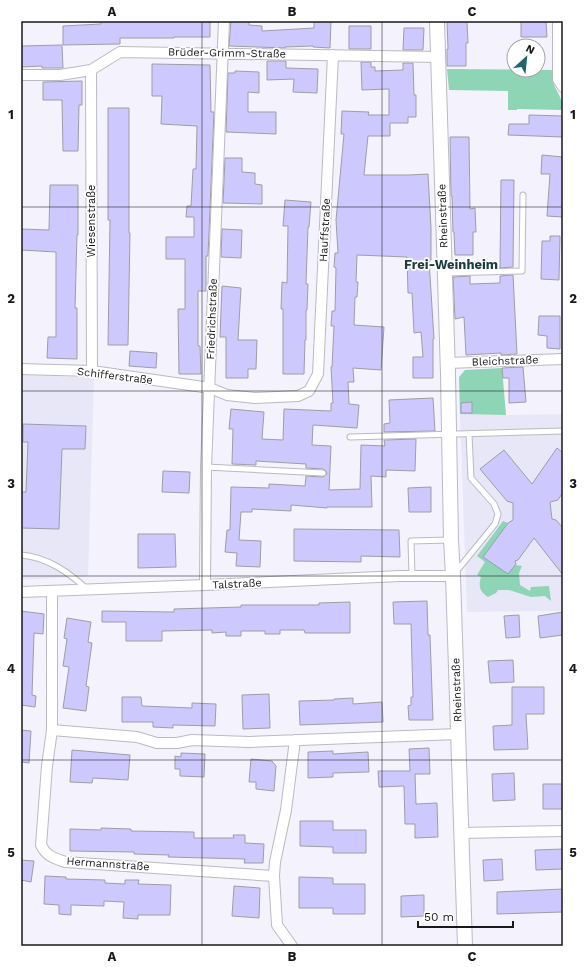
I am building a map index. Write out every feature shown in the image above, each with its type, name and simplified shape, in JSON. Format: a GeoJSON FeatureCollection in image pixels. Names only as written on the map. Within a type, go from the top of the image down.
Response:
{"type":"FeatureCollection","features":[{"type":"Feature","properties":{"kind":"street","name":"Friedrichstraße"},"geometry":{"type":"LineString","coordinates":[[206,585],[206,467],[224,21]]}},
{"type":"Feature","properties":{"kind":"street","name":"Rheinstraße"},"geometry":{"type":"LineString","coordinates":[[437,21],[448,363],[448,435],[451,540],[465,946]]}},
{"type":"Feature","properties":{"kind":"street"},"geometry":{"type":"LineString","coordinates":[[558,21],[558,79],[563,87]]}},
{"type":"Feature","properties":{"kind":"street","name":"Brüder-Grimm-Straße"},"geometry":{"type":"LineString","coordinates":[[21,75],[60,75],[91,70],[120,52],[438,57]]}},
{"type":"Feature","properties":{"kind":"street","name":"Hauffstraße"},"geometry":{"type":"LineString","coordinates":[[298,396],[309,391],[318,374],[333,55]]}},
{"type":"Feature","properties":{"kind":"street","name":"Wiesenstraße"},"geometry":{"type":"LineString","coordinates":[[91,70],[91,375]]}},
{"type":"Feature","properties":{"kind":"street","name":"Bleichstraße"},"geometry":{"type":"LineString","coordinates":[[448,363],[563,359]]}},
{"type":"Feature","properties":{"kind":"street","name":"Schifferstraße"},"geometry":{"type":"LineString","coordinates":[[21,369],[210,388],[228,395],[255,398],[298,396]]}},
{"type":"Feature","properties":{"kind":"street","name":"Talstraße"},"geometry":{"type":"LineString","coordinates":[[21,592],[412,576],[453,576]]}},
{"type":"Feature","properties":{"kind":"street","name":"Hermannstraße"},"geometry":{"type":"LineString","coordinates":[[52,590],[52,730],[47,766],[41,846],[44,852],[52,858],[65,862],[274,876]]}},
{"type":"Feature","properties":{"kind":"street"},"geometry":{"type":"LineString","coordinates":[[52,730],[137,737],[157,743],[177,743],[192,740],[249,742],[458,734]]}},
{"type":"Feature","properties":{"kind":"street"},"geometry":{"type":"LineString","coordinates":[[292,946],[277,925],[274,876],[275,862],[286,810],[295,740]]}},
{"type":"Feature","properties":{"kind":"street"},"geometry":{"type":"LineString","coordinates":[[461,833],[563,831]]}},
{"type":"Feature","properties":{"kind":"lane"},"geometry":{"type":"LineString","coordinates":[[444,273],[522,271],[523,195]]}},
{"type":"Feature","properties":{"kind":"lane"},"geometry":{"type":"LineString","coordinates":[[350,437],[563,431]]}},
{"type":"Feature","properties":{"kind":"lane"},"geometry":{"type":"LineString","coordinates":[[453,576],[495,524],[498,514],[494,504],[470,478],[469,434]]}},
{"type":"Feature","properties":{"kind":"lane"},"geometry":{"type":"LineString","coordinates":[[206,467],[323,474]]}},
{"type":"Feature","properties":{"kind":"lane"},"geometry":{"type":"LineString","coordinates":[[412,576],[412,541],[451,540]]}},
{"type":"Feature","properties":{"kind":"lane"},"geometry":{"type":"LineString","coordinates":[[21,555],[41,559],[58,566],[74,577],[87,589]]}},
{"type":"Feature","properties":{"kind":"shaded area"},"geometry":{"type":"Polygon","coordinates":[[[21,374],[94,378],[88,576],[21,580],[21,374]]]}},
{"type":"Feature","properties":{"kind":"shaded area"},"geometry":{"type":"Polygon","coordinates":[[[460,414],[563,414],[563,611],[467,612],[460,414]]]}},
{"type":"Feature","properties":{"kind":"green space"},"geometry":{"type":"Polygon","coordinates":[[[447,69],[506,70],[506,78],[546,78],[546,70],[552,70],[553,82],[561,100],[563,110],[508,110],[508,91],[449,90],[447,69]]]}},
{"type":"Feature","properties":{"kind":"green space"},"geometry":{"type":"Polygon","coordinates":[[[502,368],[506,415],[460,414],[459,377],[465,370],[502,368]]]}},
{"type":"Feature","properties":{"kind":"green space"},"geometry":{"type":"Polygon","coordinates":[[[503,521],[508,523],[484,557],[508,574],[515,565],[522,566],[519,573],[520,585],[530,591],[531,587],[549,586],[551,601],[545,596],[531,597],[509,590],[498,590],[496,593],[488,597],[481,591],[481,577],[477,575],[485,562],[477,556],[503,521]]]}},
{"type":"Feature","properties":{"kind":"building"},"geometry":{"type":"Polygon","coordinates":[[[101,21],[210,21],[210,37],[120,38],[120,44],[63,45],[63,26],[101,24],[101,21]]]}},
{"type":"Feature","properties":{"kind":"building"},"geometry":{"type":"Polygon","coordinates":[[[231,21],[249,21],[249,25],[262,26],[262,31],[314,28],[314,21],[331,21],[330,48],[313,46],[285,48],[229,46],[231,21]]]}},
{"type":"Feature","properties":{"kind":"building"},"geometry":{"type":"Polygon","coordinates":[[[447,21],[467,21],[468,43],[466,43],[466,66],[447,66],[447,21]]]}},
{"type":"Feature","properties":{"kind":"building"},"geometry":{"type":"Polygon","coordinates":[[[521,21],[546,21],[547,37],[521,37],[521,21]]]}},
{"type":"Feature","properties":{"kind":"building"},"geometry":{"type":"Polygon","coordinates":[[[349,26],[371,26],[371,49],[349,49],[349,26]]]}},
{"type":"Feature","properties":{"kind":"building"},"geometry":{"type":"Polygon","coordinates":[[[404,28],[424,28],[423,50],[403,50],[404,28]]]}},
{"type":"Feature","properties":{"kind":"building"},"geometry":{"type":"Polygon","coordinates":[[[62,45],[63,68],[42,68],[42,66],[21,67],[21,46],[62,45]]]}},
{"type":"Feature","properties":{"kind":"building"},"geometry":{"type":"Polygon","coordinates":[[[267,61],[286,61],[286,68],[318,69],[317,93],[293,92],[294,79],[267,80],[267,61]]]}},
{"type":"Feature","properties":{"kind":"building"},"geometry":{"type":"Polygon","coordinates":[[[361,62],[371,62],[371,67],[375,67],[375,71],[403,70],[403,63],[413,63],[414,95],[416,95],[416,117],[408,117],[408,123],[390,123],[390,136],[368,136],[364,175],[428,174],[431,228],[431,260],[429,260],[434,339],[433,378],[413,378],[413,357],[423,357],[421,332],[414,333],[412,293],[408,293],[407,257],[357,255],[356,282],[358,282],[357,297],[355,297],[354,325],[384,327],[381,370],[353,368],[354,382],[348,382],[349,404],[359,405],[357,428],[313,425],[312,445],[331,446],[329,490],[360,489],[361,445],[385,446],[384,440],[416,439],[415,471],[386,470],[386,477],[371,476],[372,507],[327,508],[291,505],[291,511],[252,509],[252,512],[241,512],[239,540],[261,541],[260,567],[236,566],[237,553],[225,552],[227,530],[230,530],[231,487],[269,488],[269,484],[305,486],[306,476],[323,477],[327,474],[324,469],[306,468],[306,464],[256,461],[256,465],[232,464],[233,429],[229,429],[231,409],[264,412],[262,439],[283,440],[284,409],[331,411],[331,403],[333,403],[331,367],[334,326],[331,326],[332,311],[335,311],[335,253],[338,253],[336,220],[344,134],[341,134],[342,111],[369,112],[368,115],[389,115],[389,89],[362,90],[361,62]]]}},
{"type":"Feature","properties":{"kind":"building"},"geometry":{"type":"Polygon","coordinates":[[[152,64],[210,65],[211,112],[214,112],[208,256],[206,256],[206,291],[198,291],[198,346],[200,346],[201,374],[179,374],[178,309],[185,309],[185,259],[166,259],[166,237],[194,237],[194,217],[186,217],[187,206],[191,206],[193,169],[196,169],[197,126],[161,124],[162,96],[152,96],[152,64]]]}},
{"type":"Feature","properties":{"kind":"building"},"geometry":{"type":"Polygon","coordinates":[[[235,71],[259,72],[259,93],[248,92],[248,112],[276,112],[276,134],[226,132],[228,73],[235,73],[235,71]]]}},
{"type":"Feature","properties":{"kind":"building"},"geometry":{"type":"Polygon","coordinates":[[[82,81],[82,105],[79,105],[78,151],[63,151],[62,100],[43,100],[43,82],[82,81]]]}},
{"type":"Feature","properties":{"kind":"building"},"geometry":{"type":"Polygon","coordinates":[[[108,108],[129,108],[130,233],[128,345],[108,345],[110,220],[108,220],[108,108]]]}},
{"type":"Feature","properties":{"kind":"building"},"geometry":{"type":"Polygon","coordinates":[[[529,115],[563,116],[563,137],[508,135],[509,124],[529,124],[529,115]]]}},
{"type":"Feature","properties":{"kind":"building"},"geometry":{"type":"Polygon","coordinates":[[[450,137],[469,137],[470,209],[475,208],[476,232],[473,232],[473,255],[455,255],[451,196],[450,137]]]}},
{"type":"Feature","properties":{"kind":"building"},"geometry":{"type":"Polygon","coordinates":[[[542,155],[563,157],[563,217],[547,216],[550,174],[541,174],[542,155]]]}},
{"type":"Feature","properties":{"kind":"building"},"geometry":{"type":"Polygon","coordinates":[[[225,158],[242,158],[242,172],[255,173],[255,184],[262,185],[262,204],[223,203],[225,158]]]}},
{"type":"Feature","properties":{"kind":"building"},"geometry":{"type":"Polygon","coordinates":[[[501,180],[514,180],[513,267],[500,268],[501,180]]]}},
{"type":"Feature","properties":{"kind":"building"},"geometry":{"type":"Polygon","coordinates":[[[50,185],[78,185],[78,235],[75,308],[77,308],[77,359],[47,358],[48,337],[56,337],[56,252],[21,250],[21,229],[49,230],[50,185]]]}},
{"type":"Feature","properties":{"kind":"building"},"geometry":{"type":"Polygon","coordinates":[[[285,200],[311,202],[308,227],[306,284],[308,284],[304,374],[283,374],[283,309],[281,309],[282,282],[287,283],[288,226],[283,226],[285,200]]]}},
{"type":"Feature","properties":{"kind":"building"},"geometry":{"type":"Polygon","coordinates":[[[222,229],[242,230],[241,258],[221,257],[222,229]]]}},
{"type":"Feature","properties":{"kind":"building"},"geometry":{"type":"Polygon","coordinates":[[[550,236],[560,236],[559,280],[541,279],[542,241],[550,241],[550,236]]]}},
{"type":"Feature","properties":{"kind":"building"},"geometry":{"type":"Polygon","coordinates":[[[513,275],[517,354],[501,355],[501,353],[466,355],[464,317],[455,319],[453,277],[470,276],[470,284],[500,283],[500,276],[513,275]]]}},
{"type":"Feature","properties":{"kind":"building"},"geometry":{"type":"Polygon","coordinates":[[[222,286],[241,288],[238,340],[257,340],[256,369],[248,369],[248,378],[226,378],[226,337],[220,337],[222,286]]]}},
{"type":"Feature","properties":{"kind":"building"},"geometry":{"type":"Polygon","coordinates":[[[539,316],[560,316],[560,349],[547,348],[547,336],[538,335],[539,316]]]}},
{"type":"Feature","properties":{"kind":"building"},"geometry":{"type":"Polygon","coordinates":[[[130,351],[157,353],[156,368],[129,366],[130,351]]]}},
{"type":"Feature","properties":{"kind":"building"},"geometry":{"type":"Polygon","coordinates":[[[523,367],[526,402],[509,403],[509,378],[503,378],[502,368],[523,367]]]}},
{"type":"Feature","properties":{"kind":"building"},"geometry":{"type":"Polygon","coordinates":[[[433,398],[435,431],[384,432],[384,424],[390,423],[389,400],[433,398]]]}},
{"type":"Feature","properties":{"kind":"building"},"geometry":{"type":"Polygon","coordinates":[[[472,402],[472,413],[461,413],[461,403],[472,402]]]}},
{"type":"Feature","properties":{"kind":"building"},"geometry":{"type":"Polygon","coordinates":[[[23,424],[86,426],[85,449],[62,449],[59,529],[21,528],[21,492],[26,492],[28,442],[23,442],[23,424]]]}},
{"type":"Feature","properties":{"kind":"building"},"geometry":{"type":"Polygon","coordinates":[[[557,448],[563,453],[563,492],[558,500],[550,502],[552,519],[556,520],[563,528],[563,575],[534,538],[518,560],[515,561],[516,564],[508,574],[483,557],[508,523],[513,520],[513,503],[507,501],[480,469],[504,450],[532,484],[557,448]]]}},
{"type":"Feature","properties":{"kind":"building"},"geometry":{"type":"Polygon","coordinates":[[[163,471],[190,472],[189,493],[162,492],[163,471]]]}},
{"type":"Feature","properties":{"kind":"building"},"geometry":{"type":"Polygon","coordinates":[[[431,487],[431,512],[409,512],[408,488],[431,487]]]}},
{"type":"Feature","properties":{"kind":"building"},"geometry":{"type":"Polygon","coordinates":[[[294,529],[399,530],[400,557],[361,556],[361,562],[294,561],[294,529]]]}},
{"type":"Feature","properties":{"kind":"building"},"geometry":{"type":"Polygon","coordinates":[[[138,534],[175,534],[176,567],[138,568],[138,534]]]}},
{"type":"Feature","properties":{"kind":"building"},"geometry":{"type":"Polygon","coordinates":[[[427,601],[428,635],[430,635],[433,720],[409,720],[408,706],[411,705],[411,697],[413,697],[411,624],[394,624],[393,602],[427,601]]]}},
{"type":"Feature","properties":{"kind":"building"},"geometry":{"type":"Polygon","coordinates":[[[350,602],[350,633],[305,633],[304,630],[280,630],[280,634],[265,634],[265,631],[241,631],[241,636],[226,636],[226,632],[212,633],[212,630],[162,631],[162,641],[126,641],[126,622],[102,622],[102,611],[174,612],[174,609],[241,607],[241,605],[319,605],[319,603],[350,602]]]}},
{"type":"Feature","properties":{"kind":"building"},"geometry":{"type":"Polygon","coordinates":[[[21,611],[44,614],[43,634],[34,633],[32,695],[36,696],[35,707],[21,705],[21,611]]]}},
{"type":"Feature","properties":{"kind":"building"},"geometry":{"type":"Polygon","coordinates":[[[563,612],[563,635],[540,638],[538,616],[563,612]]]}},
{"type":"Feature","properties":{"kind":"building"},"geometry":{"type":"Polygon","coordinates":[[[519,615],[520,637],[506,638],[504,616],[519,615]]]}},
{"type":"Feature","properties":{"kind":"building"},"geometry":{"type":"Polygon","coordinates":[[[67,618],[91,622],[88,642],[92,643],[86,686],[89,687],[86,711],[63,708],[69,667],[63,666],[67,639],[64,638],[67,618]]]}},
{"type":"Feature","properties":{"kind":"building"},"geometry":{"type":"Polygon","coordinates":[[[513,660],[514,682],[490,683],[488,661],[513,660]]]}},
{"type":"Feature","properties":{"kind":"building"},"geometry":{"type":"Polygon","coordinates":[[[512,687],[544,687],[544,714],[526,714],[528,749],[494,750],[493,726],[512,725],[512,687]]]}},
{"type":"Feature","properties":{"kind":"building"},"geometry":{"type":"Polygon","coordinates":[[[269,694],[270,728],[243,729],[242,695],[269,694]]]}},
{"type":"Feature","properties":{"kind":"building"},"geometry":{"type":"Polygon","coordinates":[[[122,697],[141,697],[142,706],[192,708],[192,703],[216,704],[215,726],[173,725],[173,728],[153,727],[153,722],[122,722],[122,697]]]}},
{"type":"Feature","properties":{"kind":"building"},"geometry":{"type":"Polygon","coordinates":[[[353,698],[353,704],[382,702],[383,722],[300,725],[299,701],[353,698]]]}},
{"type":"Feature","properties":{"kind":"building"},"geometry":{"type":"Polygon","coordinates":[[[21,730],[31,731],[29,763],[21,762],[21,730]]]}},
{"type":"Feature","properties":{"kind":"building"},"geometry":{"type":"Polygon","coordinates":[[[429,748],[430,774],[415,774],[416,804],[437,803],[438,837],[415,838],[415,824],[405,824],[404,786],[379,787],[378,771],[410,771],[409,749],[429,748]]]}},
{"type":"Feature","properties":{"kind":"building"},"geometry":{"type":"Polygon","coordinates":[[[72,750],[130,755],[128,780],[93,778],[92,783],[70,782],[72,750]]]}},
{"type":"Feature","properties":{"kind":"building"},"geometry":{"type":"Polygon","coordinates":[[[333,751],[333,754],[368,752],[369,772],[333,773],[333,777],[308,778],[308,752],[333,751]]]}},
{"type":"Feature","properties":{"kind":"building"},"geometry":{"type":"Polygon","coordinates":[[[181,753],[205,754],[204,777],[180,776],[180,769],[175,769],[175,756],[181,757],[181,753]]]}},
{"type":"Feature","properties":{"kind":"building"},"geometry":{"type":"Polygon","coordinates":[[[251,759],[272,761],[276,766],[274,791],[256,789],[256,782],[249,782],[251,759]]]}},
{"type":"Feature","properties":{"kind":"building"},"geometry":{"type":"Polygon","coordinates":[[[514,773],[515,800],[493,801],[492,774],[514,773]]]}},
{"type":"Feature","properties":{"kind":"building"},"geometry":{"type":"Polygon","coordinates":[[[543,784],[563,784],[563,809],[543,809],[543,784]]]}},
{"type":"Feature","properties":{"kind":"building"},"geometry":{"type":"Polygon","coordinates":[[[300,821],[333,821],[333,830],[366,830],[366,853],[333,853],[333,847],[300,846],[300,821]]]}},
{"type":"Feature","properties":{"kind":"building"},"geometry":{"type":"Polygon","coordinates":[[[101,828],[131,829],[131,831],[194,832],[194,838],[234,838],[233,835],[245,835],[245,843],[264,844],[263,863],[244,863],[245,859],[168,857],[169,855],[134,854],[134,852],[70,851],[70,829],[101,830],[101,828]]]}},
{"type":"Feature","properties":{"kind":"building"},"geometry":{"type":"Polygon","coordinates":[[[563,849],[563,869],[536,870],[535,850],[563,849]]]}},
{"type":"Feature","properties":{"kind":"building"},"geometry":{"type":"Polygon","coordinates":[[[502,859],[503,880],[484,881],[483,860],[502,859]]]}},
{"type":"Feature","properties":{"kind":"building"},"geometry":{"type":"Polygon","coordinates":[[[21,860],[34,861],[31,882],[21,880],[21,860]]]}},
{"type":"Feature","properties":{"kind":"building"},"geometry":{"type":"Polygon","coordinates":[[[45,876],[66,877],[66,879],[105,880],[105,883],[125,884],[125,880],[139,880],[138,884],[171,885],[170,915],[138,915],[138,919],[123,918],[124,902],[104,901],[104,906],[71,905],[71,915],[59,914],[59,905],[44,904],[45,876]]]}},
{"type":"Feature","properties":{"kind":"building"},"geometry":{"type":"Polygon","coordinates":[[[299,877],[333,878],[333,884],[365,884],[365,914],[333,914],[333,908],[299,908],[299,877]]]}},
{"type":"Feature","properties":{"kind":"building"},"geometry":{"type":"Polygon","coordinates":[[[234,886],[260,888],[259,918],[232,916],[234,886]]]}},
{"type":"Feature","properties":{"kind":"building"},"geometry":{"type":"Polygon","coordinates":[[[563,889],[563,912],[497,914],[497,892],[563,889]]]}},
{"type":"Feature","properties":{"kind":"building"},"geometry":{"type":"Polygon","coordinates":[[[424,895],[424,916],[401,917],[401,896],[424,895]]]}},
{"type":"Feature","properties":{"kind":"district","name":"Frei-Weinheim"},"geometry":{"type":"Point","coordinates":[451,264]}}]}
